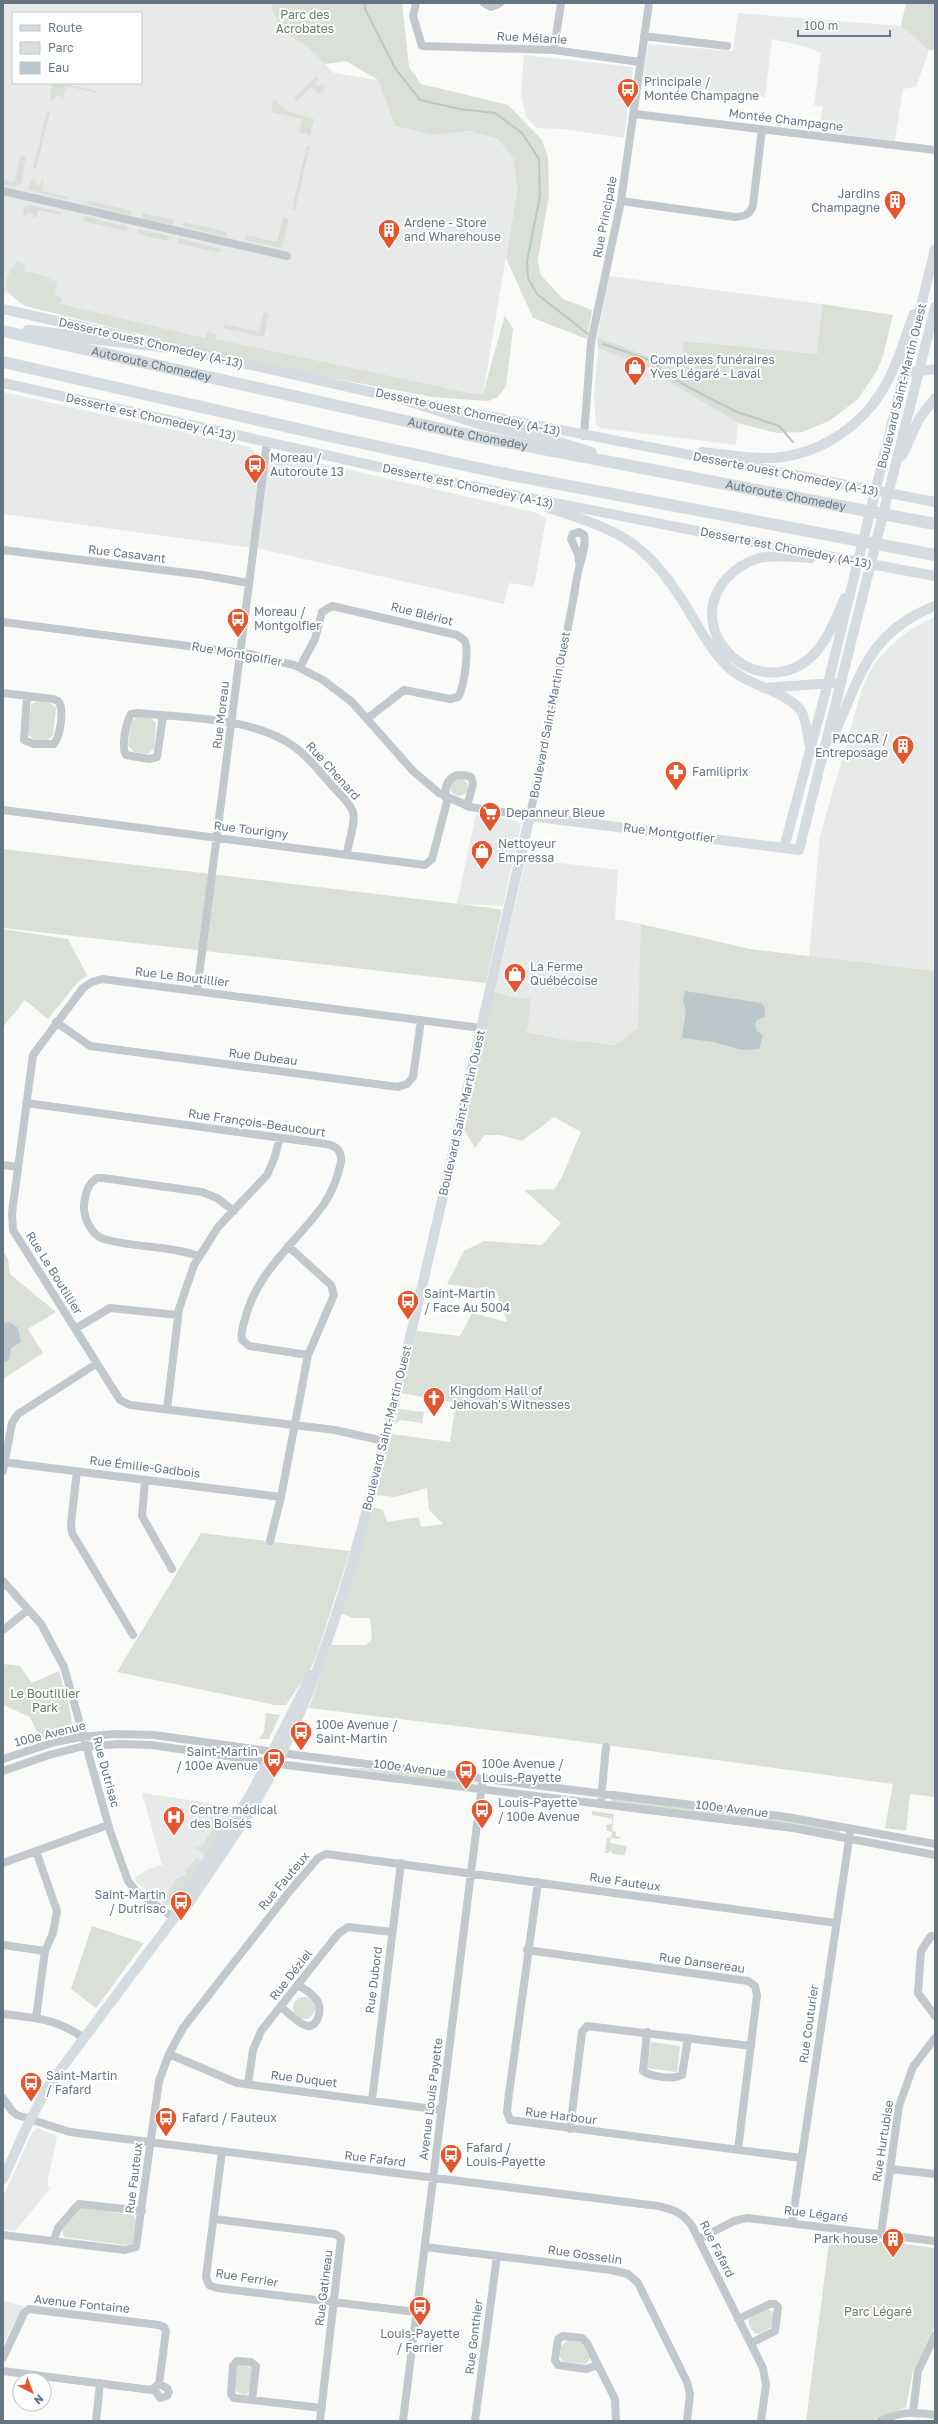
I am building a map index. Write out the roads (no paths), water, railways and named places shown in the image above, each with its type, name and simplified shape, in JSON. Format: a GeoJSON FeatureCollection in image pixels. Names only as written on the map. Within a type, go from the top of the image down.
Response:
{"type":"FeatureCollection","features":[{"type":"Feature","properties":{"kind":"highway"},"geometry":{"type":"LineString","coordinates":[[3,330],[62,333],[96,340],[170,347]]}},
{"type":"Feature","properties":{"kind":"highway","name":"Autoroute Chomedey"},"geometry":{"type":"LineString","coordinates":[[3,330],[367,414],[652,471],[935,524]]}},
{"type":"Feature","properties":{"kind":"highway"},"geometry":{"type":"LineString","coordinates":[[3,362],[320,434],[501,473],[935,555]]}},
{"type":"Feature","properties":{"kind":"highway"},"geometry":{"type":"LineString","coordinates":[[408,400],[482,424],[537,436],[652,471]]}},
{"type":"Feature","properties":{"kind":"main road","name":"Boulevard Saint-Martin Ouest"},"geometry":{"type":"LineString","coordinates":[[784,848],[828,683],[906,373],[935,249]]}},
{"type":"Feature","properties":{"kind":"main road"},"geometry":{"type":"LineString","coordinates":[[655,449],[771,458],[806,451],[832,439],[859,420],[884,388],[925,288]]}},
{"type":"Feature","properties":{"kind":"main road","name":"Boulevard Saint-Martin Ouest"},"geometry":{"type":"LineString","coordinates":[[799,850],[935,307]]}},
{"type":"Feature","properties":{"kind":"main road","name":"Desserte ouest Chomedey (A-13)"},"geometry":{"type":"LineString","coordinates":[[3,309],[408,400],[584,436],[935,502]]}},
{"type":"Feature","properties":{"kind":"main road"},"geometry":{"type":"LineString","coordinates":[[906,373],[935,369]]}},
{"type":"Feature","properties":{"kind":"main road","name":"Desserte est Chomedey (A-13)"},"geometry":{"type":"LineString","coordinates":[[3,383],[267,443],[512,495],[935,576]]}},
{"type":"Feature","properties":{"kind":"main road"},"geometry":{"type":"LineString","coordinates":[[893,476],[919,419],[935,398]]}},
{"type":"Feature","properties":{"kind":"main road"},"geometry":{"type":"LineString","coordinates":[[512,495],[599,524],[636,545],[666,576],[724,662],[737,675],[786,699],[799,708],[804,718],[810,746]]}},
{"type":"Feature","properties":{"kind":"main road"},"geometry":{"type":"LineString","coordinates":[[895,495],[935,496]]}},
{"type":"Feature","properties":{"kind":"main road"},"geometry":{"type":"LineString","coordinates":[[851,560],[773,556],[758,559],[740,566],[724,582],[716,599],[713,616],[718,638],[731,657],[751,669],[774,673],[793,669],[809,659],[821,646],[854,578]]}},
{"type":"Feature","properties":{"kind":"main road"},"geometry":{"type":"LineString","coordinates":[[822,761],[844,713],[857,678],[872,654],[898,627],[935,606]]}},
{"type":"Feature","properties":{"kind":"main road"},"geometry":{"type":"LineString","coordinates":[[763,688],[841,681]]}},
{"type":"Feature","properties":{"kind":"main road","name":"Boulevard Saint-Martin Ouest"},"geometry":{"type":"LineString","coordinates":[[3,2179],[30,2118],[51,2081],[174,1918],[185,1909],[256,1803],[278,1752],[313,1684],[362,1526],[384,1441],[530,816]]}},
{"type":"Feature","properties":{"kind":"main road","name":"Rue Montgolfier"},"geometry":{"type":"LineString","coordinates":[[530,816],[799,850]]}},
{"type":"Feature","properties":{"kind":"street","name":"Rue Mélanie"},"geometry":{"type":"LineString","coordinates":[[416,3],[413,16],[422,46],[554,50],[640,62]]}},
{"type":"Feature","properties":{"kind":"street"},"geometry":{"type":"LineString","coordinates":[[484,3],[491,7],[500,3]]}},
{"type":"Feature","properties":{"kind":"street"},"geometry":{"type":"LineString","coordinates":[[554,50],[561,3]]}},
{"type":"Feature","properties":{"kind":"street","name":"Rue Principale"},"geometry":{"type":"LineString","coordinates":[[584,436],[591,342],[621,201],[635,114],[640,62],[649,3]]}},
{"type":"Feature","properties":{"kind":"street"},"geometry":{"type":"LineString","coordinates":[[644,36],[727,46]]}},
{"type":"Feature","properties":{"kind":"street","name":"Montée Champagne"},"geometry":{"type":"LineString","coordinates":[[635,114],[935,150]]}},
{"type":"Feature","properties":{"kind":"street"},"geometry":{"type":"LineString","coordinates":[[621,201],[735,217],[745,216],[751,211],[753,205],[762,129]]}},
{"type":"Feature","properties":{"kind":"street"},"geometry":{"type":"LineString","coordinates":[[3,191],[288,256]]}},
{"type":"Feature","properties":{"kind":"street","name":"Rue Moreau"},"geometry":{"type":"LineString","coordinates":[[197,991],[267,443]]}},
{"type":"Feature","properties":{"kind":"street","name":"Rue Casavant"},"geometry":{"type":"LineString","coordinates":[[3,550],[248,583]]}},
{"type":"Feature","properties":{"kind":"street","name":"Boulevard Saint-Martin Ouest"},"geometry":{"type":"LineString","coordinates":[[530,816],[561,667],[579,562]]}},
{"type":"Feature","properties":{"kind":"street","name":"Rue Blériot"},"geometry":{"type":"LineString","coordinates":[[300,667],[315,639],[322,612],[332,606],[457,635],[464,640],[467,653],[462,689],[458,697],[450,699],[404,690],[368,718]]}},
{"type":"Feature","properties":{"kind":"street","name":"Rue Montgolfier"},"geometry":{"type":"LineString","coordinates":[[3,622],[241,652],[300,667],[338,690],[368,718],[413,771],[447,798],[467,806],[530,816]]}},
{"type":"Feature","properties":{"kind":"street"},"geometry":{"type":"LineString","coordinates":[[3,693],[53,699],[60,704],[57,738],[54,744],[34,744],[24,740],[27,696]]}},
{"type":"Feature","properties":{"kind":"street","name":"Rue Chenard"},"geometry":{"type":"LineString","coordinates":[[163,716],[157,757],[149,759],[126,755],[124,746],[128,719],[131,714],[163,716],[253,728],[277,736],[298,749],[316,767],[353,812],[347,854]]}},
{"type":"Feature","properties":{"kind":"street"},"geometry":{"type":"LineString","coordinates":[[447,798],[446,786],[453,777],[458,774],[471,777],[473,784],[467,806]]}},
{"type":"Feature","properties":{"kind":"street","name":"Rue Tourigny"},"geometry":{"type":"LineString","coordinates":[[3,810],[427,864],[432,859],[447,798]]}},
{"type":"Feature","properties":{"kind":"street","name":"Rue Le Boutillier"},"geometry":{"type":"LineString","coordinates":[[384,1441],[350,1433],[130,1405],[121,1401],[96,1364],[13,1230],[12,1213],[32,1055],[83,988],[98,979],[481,1028]]}},
{"type":"Feature","properties":{"kind":"street","name":"Rue Dubeau"},"geometry":{"type":"LineString","coordinates":[[56,1022],[93,1047],[398,1087],[407,1084],[414,1077],[421,1020]]}},
{"type":"Feature","properties":{"kind":"street","name":"Rue François-Beaucourt"},"geometry":{"type":"LineString","coordinates":[[26,1103],[330,1144],[337,1148],[342,1155],[339,1171],[325,1203],[268,1269],[253,1294],[241,1337],[243,1342],[250,1346],[308,1355]]}},
{"type":"Feature","properties":{"kind":"street"},"geometry":{"type":"LineString","coordinates":[[167,1409],[178,1315],[186,1287],[198,1256],[218,1227],[267,1175],[274,1159],[280,1138]]}},
{"type":"Feature","properties":{"kind":"street"},"geometry":{"type":"LineString","coordinates":[[3,1165],[18,1167]]}},
{"type":"Feature","properties":{"kind":"street"},"geometry":{"type":"LineString","coordinates":[[198,1256],[103,1239],[94,1232],[85,1216],[84,1206],[87,1187],[97,1178],[103,1178],[206,1193],[234,1211]]}},
{"type":"Feature","properties":{"kind":"street"},"geometry":{"type":"LineString","coordinates":[[270,1541],[281,1497],[308,1355],[334,1293],[331,1285],[288,1246]]}},
{"type":"Feature","properties":{"kind":"street"},"geometry":{"type":"LineString","coordinates":[[74,1329],[110,1308],[178,1315]]}},
{"type":"Feature","properties":{"kind":"street"},"geometry":{"type":"LineString","coordinates":[[3,1471],[12,1423],[18,1414],[96,1364]]}},
{"type":"Feature","properties":{"kind":"street","name":"Rue Émilie-Gadbois"},"geometry":{"type":"LineString","coordinates":[[4,1462],[281,1497]]}},
{"type":"Feature","properties":{"kind":"street"},"geometry":{"type":"LineString","coordinates":[[77,1471],[71,1524],[72,1533],[133,1635]]}},
{"type":"Feature","properties":{"kind":"street"},"geometry":{"type":"LineString","coordinates":[[145,1480],[142,1516],[172,1569]]}},
{"type":"Feature","properties":{"kind":"street","name":"Rue Dutrisac"},"geometry":{"type":"LineString","coordinates":[[3,1580],[41,1624],[58,1654],[70,1684],[108,1825],[124,1872],[131,1886],[174,1918]]}},
{"type":"Feature","properties":{"kind":"street"},"geometry":{"type":"LineString","coordinates":[[3,1630],[28,1610]]}},
{"type":"Feature","properties":{"kind":"street","name":"100e Avenue"},"geometry":{"type":"LineString","coordinates":[[3,1759],[55,1742],[84,1736],[130,1733],[154,1734],[483,1779],[792,1818],[935,1844]]}},
{"type":"Feature","properties":{"kind":"street","name":"100e Avenue"},"geometry":{"type":"LineString","coordinates":[[3,1771],[49,1755],[87,1746],[152,1745],[273,1763],[793,1828],[935,1855]]}},
{"type":"Feature","properties":{"kind":"street"},"geometry":{"type":"LineString","coordinates":[[600,1804],[606,1747]]}},
{"type":"Feature","properties":{"kind":"street","name":"Avenue Louis Payette"},"geometry":{"type":"LineString","coordinates":[[403,2421],[483,1779]]}},
{"type":"Feature","properties":{"kind":"street"},"geometry":{"type":"LineString","coordinates":[[3,1863],[108,1825]]}},
{"type":"Feature","properties":{"kind":"street","name":"Rue Couturier"},"geometry":{"type":"LineString","coordinates":[[792,2223],[850,1828]]}},
{"type":"Feature","properties":{"kind":"street"},"geometry":{"type":"LineString","coordinates":[[36,1851],[57,1911],[53,1933],[45,1951],[36,2018]]}},
{"type":"Feature","properties":{"kind":"street","name":"Rue Fauteux"},"geometry":{"type":"LineString","coordinates":[[3,2234],[132,2250],[137,2244],[159,2081],[169,2054],[183,2028],[318,1858],[330,1853],[836,1923]]}},
{"type":"Feature","properties":{"kind":"street","name":"Rue Dubord"},"geometry":{"type":"LineString","coordinates":[[372,2100],[401,1863]]}},
{"type":"Feature","properties":{"kind":"street","name":"Rue Harbour"},"geometry":{"type":"LineString","coordinates":[[538,1882],[527,1950],[508,2101],[508,2117],[513,2122],[801,2158]]}},
{"type":"Feature","properties":{"kind":"street","name":"Rue Déziel"},"geometry":{"type":"LineString","coordinates":[[248,2084],[256,2039],[344,1929],[353,1927],[392,1932]]}},
{"type":"Feature","properties":{"kind":"street"},"geometry":{"type":"LineString","coordinates":[[935,1936],[931,1936],[921,1950],[918,1993],[935,2016]]}},
{"type":"Feature","properties":{"kind":"street"},"geometry":{"type":"LineString","coordinates":[[3,1945],[45,1951]]}},
{"type":"Feature","properties":{"kind":"street","name":"Rue Dansereau"},"geometry":{"type":"LineString","coordinates":[[527,1950],[752,1983],[757,1988],[757,1995],[738,2150]]}},
{"type":"Feature","properties":{"kind":"street"},"geometry":{"type":"LineString","coordinates":[[281,2007],[304,2025],[310,2025],[315,2022],[319,2014],[319,2004],[316,1999],[298,1985]]}},
{"type":"Feature","properties":{"kind":"street"},"geometry":{"type":"LineString","coordinates":[[3,2014],[36,2018],[62,2024],[84,2038]]}},
{"type":"Feature","properties":{"kind":"street"},"geometry":{"type":"LineString","coordinates":[[570,2129],[580,2046],[584,2028],[591,2025],[751,2046]]}},
{"type":"Feature","properties":{"kind":"street"},"geometry":{"type":"LineString","coordinates":[[647,2032],[643,2071],[654,2075],[677,2077],[682,2075],[688,2038]]}},
{"type":"Feature","properties":{"kind":"street","name":"Rue Hurtubise"},"geometry":{"type":"LineString","coordinates":[[881,2234],[899,2106],[913,2067],[935,2038]]}},
{"type":"Feature","properties":{"kind":"street","name":"Rue Duquet"},"geometry":{"type":"LineString","coordinates":[[169,2054],[237,2083],[441,2110]]}},
{"type":"Feature","properties":{"kind":"street","name":"Rue Fafard"},"geometry":{"type":"LineString","coordinates":[[3,2098],[12,2111],[70,2132],[667,2208],[685,2216],[699,2239],[766,2379],[761,2421]]}},
{"type":"Feature","properties":{"kind":"street","name":"Rue Ferrier"},"geometry":{"type":"LineString","coordinates":[[222,2151],[206,2277],[211,2286],[416,2312]]}},
{"type":"Feature","properties":{"kind":"street"},"geometry":{"type":"LineString","coordinates":[[890,2169],[935,2174]]}},
{"type":"Feature","properties":{"kind":"street"},"geometry":{"type":"LineString","coordinates":[[54,2240],[58,2228],[79,2204],[142,2211]]}},
{"type":"Feature","properties":{"kind":"street","name":"Rue Gatineau"},"geometry":{"type":"LineString","coordinates":[[214,2219],[340,2236],[341,2244],[335,2302],[320,2421]]}},
{"type":"Feature","properties":{"kind":"street","name":"Rue Légaré"},"geometry":{"type":"LineString","coordinates":[[699,2239],[742,2219],[792,2223],[935,2241]]}},
{"type":"Feature","properties":{"kind":"street","name":"Rue Gosselin"},"geometry":{"type":"LineString","coordinates":[[425,2247],[616,2270],[633,2278],[643,2291],[687,2382],[690,2394],[687,2421]]}},
{"type":"Feature","properties":{"kind":"street","name":"Rue Gonthier"},"geometry":{"type":"LineString","coordinates":[[475,2421],[496,2256]]}},
{"type":"Feature","properties":{"kind":"street"},"geometry":{"type":"LineString","coordinates":[[738,2319],[770,2304],[775,2304],[778,2307],[775,2331],[750,2343]]}},
{"type":"Feature","properties":{"kind":"street","name":"Avenue Fontaine"},"geometry":{"type":"LineString","coordinates":[[3,2358],[24,2313],[31,2309],[163,2326],[166,2331],[156,2387],[100,2384]]}},
{"type":"Feature","properties":{"kind":"street"},"geometry":{"type":"LineString","coordinates":[[913,2412],[918,2371],[935,2335]]}},
{"type":"Feature","properties":{"kind":"street"},"geometry":{"type":"LineString","coordinates":[[598,2365],[588,2369],[558,2365],[556,2360],[558,2339],[563,2336],[584,2339],[598,2365],[615,2399],[616,2421]]}},
{"type":"Feature","properties":{"kind":"street"},"geometry":{"type":"LineString","coordinates":[[252,2400],[256,2366],[253,2363],[237,2361],[233,2366],[230,2394],[234,2398],[322,2408]]}},
{"type":"Feature","properties":{"kind":"street"},"geometry":{"type":"LineString","coordinates":[[3,2371],[100,2384],[96,2421]]}},
{"type":"Feature","properties":{"kind":"street"},"geometry":{"type":"LineString","coordinates":[[881,2421],[898,2414],[913,2412],[935,2415]]}},
{"type":"Feature","properties":{"kind":"water"},"geometry":{"type":"Polygon","coordinates":[[[685,991],[761,1003],[764,1006],[765,1017],[757,1020],[755,1024],[757,1031],[763,1035],[759,1049],[742,1050],[714,1042],[682,1038],[686,1010],[683,1002],[685,991]]]}},
{"type":"Feature","properties":{"kind":"water"},"geometry":{"type":"Polygon","coordinates":[[[10,1322],[18,1328],[21,1342],[11,1348],[9,1360],[4,1362],[3,1324],[10,1322]]]}},
{"type":"Feature","properties":{"kind":"waterway"},"geometry":{"type":"LineString","coordinates":[[364,3],[366,11],[395,68],[420,100],[460,109],[495,113],[522,133],[539,159],[540,196],[527,261],[528,278],[537,294],[588,334]]}},
{"type":"Feature","properties":{"kind":"waterway"},"geometry":{"type":"LineString","coordinates":[[603,344],[655,362],[663,373],[709,398],[735,411],[779,426],[793,442]]}},
{"type":"Feature","properties":{"kind":"place","name":"Principale / Montée Champagne"},"geometry":{"type":"Point","coordinates":[628,108]}},
{"type":"Feature","properties":{"kind":"place","name":"Jardins Champagne"},"geometry":{"type":"Point","coordinates":[895,220]}},
{"type":"Feature","properties":{"kind":"place","name":"Ardene - Store and Wharehouse"},"geometry":{"type":"Point","coordinates":[389,250]}},
{"type":"Feature","properties":{"kind":"place","name":"Complexes funéraires Yves Légaré - Laval"},"geometry":{"type":"Point","coordinates":[635,386]}},
{"type":"Feature","properties":{"kind":"place","name":"Moreau / Autoroute 13"},"geometry":{"type":"Point","coordinates":[255,484]}},
{"type":"Feature","properties":{"kind":"place","name":"Moreau / Montgolfier"},"geometry":{"type":"Point","coordinates":[238,638]}},
{"type":"Feature","properties":{"kind":"place","name":"PACCAR / Entreposage"},"geometry":{"type":"Point","coordinates":[903,766]}},
{"type":"Feature","properties":{"kind":"place","name":"Familiprix"},"geometry":{"type":"Point","coordinates":[676,792]}},
{"type":"Feature","properties":{"kind":"place","name":"Depanneur Bleue"},"geometry":{"type":"Point","coordinates":[490,832]}},
{"type":"Feature","properties":{"kind":"place","name":"Nettoyeur Empressa"},"geometry":{"type":"Point","coordinates":[482,870]}},
{"type":"Feature","properties":{"kind":"place","name":"La Ferme Québécoise"},"geometry":{"type":"Point","coordinates":[515,994]}},
{"type":"Feature","properties":{"kind":"place","name":"Saint-Martin / Face Au 5004"},"geometry":{"type":"Point","coordinates":[408,1320]}},
{"type":"Feature","properties":{"kind":"place","name":"Kingdom Hall of Jehovah's Witnesses"},"geometry":{"type":"Point","coordinates":[434,1418]}},
{"type":"Feature","properties":{"kind":"place","name":"100e Avenue / Saint-Martin"},"geometry":{"type":"Point","coordinates":[301,1752]}},
{"type":"Feature","properties":{"kind":"place","name":"Saint-Martin / 100e Avenue"},"geometry":{"type":"Point","coordinates":[274,1778]}},
{"type":"Feature","properties":{"kind":"place","name":"100e Avenue / Louis-Payette"},"geometry":{"type":"Point","coordinates":[466,1790]}},
{"type":"Feature","properties":{"kind":"place","name":"Louis-Payette / 100e Avenue"},"geometry":{"type":"Point","coordinates":[482,1830]}},
{"type":"Feature","properties":{"kind":"place","name":"Centre médical des Boisés"},"geometry":{"type":"Point","coordinates":[174,1836]}},
{"type":"Feature","properties":{"kind":"place","name":"Saint-Martin / Dutrisac"},"geometry":{"type":"Point","coordinates":[181,1922]}},
{"type":"Feature","properties":{"kind":"place","name":"Saint-Martin / Fafard"},"geometry":{"type":"Point","coordinates":[31,2102]}},
{"type":"Feature","properties":{"kind":"place","name":"Fafard / Fauteux"},"geometry":{"type":"Point","coordinates":[166,2138]}},
{"type":"Feature","properties":{"kind":"place","name":"Fafard / Louis-Payette"},"geometry":{"type":"Point","coordinates":[451,2174]}},
{"type":"Feature","properties":{"kind":"place","name":"Park house"},"geometry":{"type":"Point","coordinates":[893,2258]}},
{"type":"Feature","properties":{"kind":"place","name":"Louis-Payette / Ferrier"},"geometry":{"type":"Point","coordinates":[420,2326]}},
{"type":"Feature","properties":{"kind":"park label","name":"Parc des Acrobates"},"geometry":{"type":"Point","coordinates":[305,22]}},
{"type":"Feature","properties":{"kind":"park label","name":"Le Boutillier Park"},"geometry":{"type":"Point","coordinates":[45,1701]}},
{"type":"Feature","properties":{"kind":"park label","name":"Parc Légaré"},"geometry":{"type":"Point","coordinates":[878,2312]}}]}
